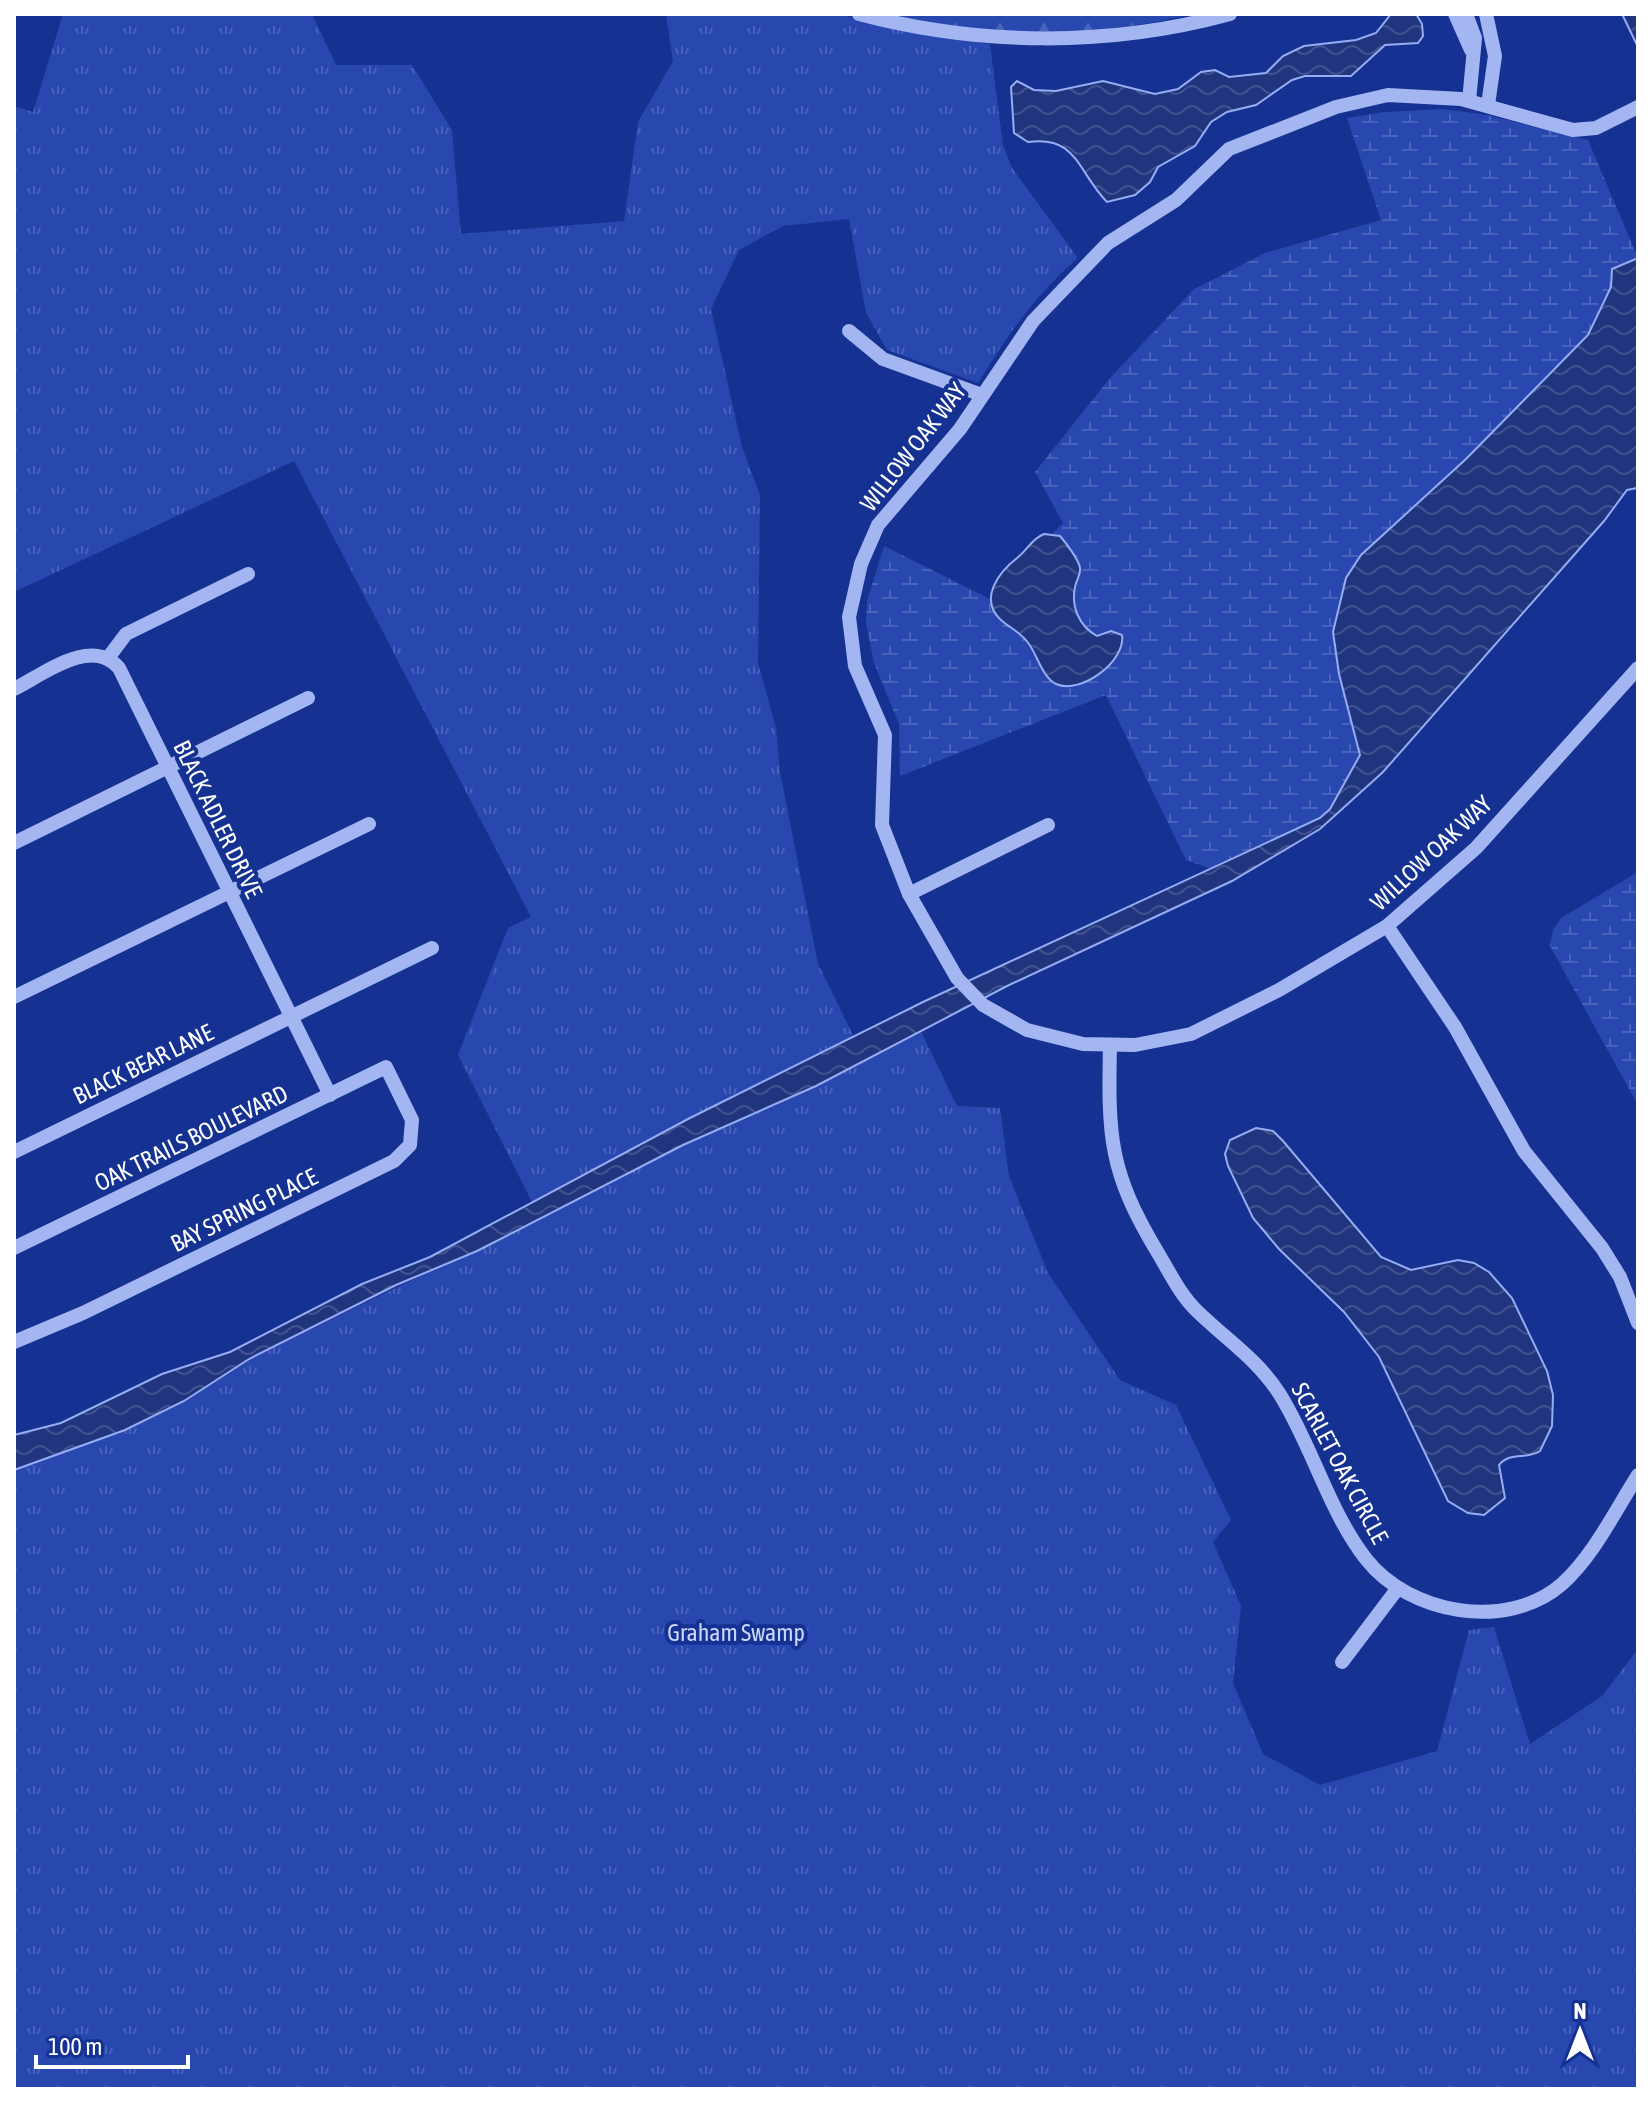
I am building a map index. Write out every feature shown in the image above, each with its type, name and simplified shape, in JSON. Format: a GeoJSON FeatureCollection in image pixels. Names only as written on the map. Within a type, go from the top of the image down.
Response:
{"type":"FeatureCollection","features":[{"type":"Feature","properties":{"kind":"street"},"geometry":{"type":"LineString","coordinates":[[859,14],[933,30],[1040,39],[1137,32],[1230,14]]}},
{"type":"Feature","properties":{"kind":"street"},"geometry":{"type":"LineString","coordinates":[[1455,14],[1472,54]]}},
{"type":"Feature","properties":{"kind":"street"},"geometry":{"type":"LineString","coordinates":[[1466,14],[1475,38],[1469,101]]}},
{"type":"Feature","properties":{"kind":"street"},"geometry":{"type":"LineString","coordinates":[[1486,14],[1495,56],[1488,105]]}},
{"type":"Feature","properties":{"kind":"street","name":"WILLOW OAK WAY"},"geometry":{"type":"LineString","coordinates":[[1638,107],[1596,128],[1573,130],[1469,101],[1426,95],[1371,98],[1336,107],[1229,149],[1176,200],[1123,232],[1093,257],[1033,321],[928,470],[890,507],[878,525],[861,564],[849,617],[855,666],[885,735],[882,825],[909,894],[957,978],[983,1005],[1027,1030],[1083,1044],[1159,1042],[1216,1024],[1387,926],[1476,848],[1638,668]]}},
{"type":"Feature","properties":{"kind":"street"},"geometry":{"type":"LineString","coordinates":[[849,331],[883,359],[982,395]]}},
{"type":"Feature","properties":{"kind":"street"},"geometry":{"type":"LineString","coordinates":[[14,689],[86,654],[108,658],[130,632],[248,574]]}},
{"type":"Feature","properties":{"kind":"street","name":"BLACK ADLER DRIVE"},"geometry":{"type":"LineString","coordinates":[[108,658],[122,672],[330,1095]]}},
{"type":"Feature","properties":{"kind":"street"},"geometry":{"type":"LineString","coordinates":[[14,843],[308,698]]}},
{"type":"Feature","properties":{"kind":"street"},"geometry":{"type":"LineString","coordinates":[[14,997],[369,824]]}},
{"type":"Feature","properties":{"kind":"street"},"geometry":{"type":"LineString","coordinates":[[909,894],[1048,825]]}},
{"type":"Feature","properties":{"kind":"street"},"geometry":{"type":"LineString","coordinates":[[1387,926],[1455,1027],[1524,1151],[1564,1206],[1602,1248],[1620,1277],[1638,1323]]}},
{"type":"Feature","properties":{"kind":"street","name":"BLACK BEAR LANE"},"geometry":{"type":"LineString","coordinates":[[14,1152],[432,948]]}},
{"type":"Feature","properties":{"kind":"street","name":"SCARLET OAK CIRCLE"},"geometry":{"type":"LineString","coordinates":[[1110,1045],[1112,1142],[1117,1173],[1134,1212],[1172,1280],[1198,1312],[1262,1368],[1295,1420],[1355,1543],[1374,1568],[1398,1588],[1432,1604],[1459,1610],[1483,1612],[1531,1601],[1560,1586],[1579,1566],[1638,1475]]}},
{"type":"Feature","properties":{"kind":"street","name":"OAK TRAILS BOULEVARD"},"geometry":{"type":"LineString","coordinates":[[14,1248],[386,1067]]}},
{"type":"Feature","properties":{"kind":"street","name":"BAY SPRING PLACE"},"geometry":{"type":"LineString","coordinates":[[14,1342],[83,1313],[400,1156],[410,1145],[414,1127],[386,1067]]}},
{"type":"Feature","properties":{"kind":"street"},"geometry":{"type":"LineString","coordinates":[[1342,1662],[1398,1588]]}},
{"type":"Feature","properties":{"kind":"green space","name":"Graham Swamp"},"geometry":{"type":"Polygon","coordinates":[[[63,14],[312,14],[336,65],[412,65],[452,130],[461,234],[624,221],[638,122],[673,61],[666,14],[839,14],[889,28],[990,44],[1003,145],[1012,168],[1078,258],[1023,317],[978,383],[887,350],[866,313],[849,219],[783,226],[739,250],[711,309],[742,447],[760,495],[758,663],[776,728],[780,772],[818,964],[854,1037],[910,1009],[957,1106],[1000,1108],[1009,1176],[1048,1273],[1120,1380],[1176,1405],[1231,1520],[1213,1542],[1241,1606],[1233,1683],[1263,1754],[1320,1785],[1437,1751],[1469,1630],[1494,1627],[1530,1744],[1602,1696],[1638,1649],[1638,2089],[14,2089],[14,1470],[125,1430],[184,1401],[249,1359],[540,1218],[458,1055],[508,928],[531,917],[294,461],[14,592],[14,106],[33,112],[63,14]]]}},
{"type":"Feature","properties":{"kind":"green space"},"geometry":{"type":"Polygon","coordinates":[[[879,14],[1192,14],[1111,29],[1024,34],[971,31],[879,14]]]}},
{"type":"Feature","properties":{"kind":"green space"},"geometry":{"type":"Polygon","coordinates":[[[1443,109],[1487,115],[1588,140],[1638,258],[1612,269],[1611,287],[1588,335],[1466,459],[1361,555],[1346,578],[1339,674],[1360,755],[1330,809],[1320,818],[1214,870],[1186,860],[1106,695],[900,776],[899,724],[874,663],[866,623],[867,601],[884,546],[992,600],[1002,621],[1026,640],[1049,679],[1065,686],[1095,675],[1118,656],[1122,635],[1111,631],[1097,636],[1085,628],[1076,613],[1074,596],[1080,573],[1078,562],[1060,536],[1052,534],[1063,523],[1035,472],[1110,378],[1194,289],[1265,253],[1381,220],[1347,118],[1384,112],[1443,109]]]}},
{"type":"Feature","properties":{"kind":"green space"},"geometry":{"type":"Polygon","coordinates":[[[1638,872],[1638,1105],[1550,946],[1553,930],[1561,918],[1638,872]]]}},
{"type":"Feature","properties":{"kind":"water"},"geometry":{"type":"Polygon","coordinates":[[[1391,14],[1416,14],[1422,24],[1423,36],[1418,43],[1385,45],[1351,76],[1305,76],[1292,80],[1256,105],[1227,112],[1211,122],[1195,146],[1158,167],[1150,182],[1135,195],[1107,202],[1067,150],[1044,141],[1028,142],[1014,133],[1011,87],[1017,81],[1034,90],[1056,91],[1103,81],[1155,94],[1178,89],[1201,72],[1215,70],[1229,77],[1266,73],[1283,56],[1304,46],[1356,40],[1376,33],[1391,14]]]}},
{"type":"Feature","properties":{"kind":"water"},"geometry":{"type":"Polygon","coordinates":[[[1622,14],[1638,14],[1638,45],[1637,45],[1622,14]]]}},
{"type":"Feature","properties":{"kind":"water"},"geometry":{"type":"Polygon","coordinates":[[[1638,258],[1638,488],[1627,490],[1604,521],[1383,772],[1320,829],[1232,881],[1007,986],[816,1086],[683,1145],[477,1251],[396,1285],[249,1359],[184,1401],[125,1430],[14,1470],[14,1435],[61,1423],[162,1374],[230,1352],[362,1284],[430,1257],[688,1119],[923,1002],[1320,818],[1330,809],[1360,755],[1339,674],[1333,632],[1346,578],[1361,555],[1466,459],[1588,335],[1611,287],[1612,269],[1638,258]]]}},
{"type":"Feature","properties":{"kind":"water"},"geometry":{"type":"Polygon","coordinates":[[[1044,534],[1060,536],[1079,565],[1074,602],[1081,621],[1097,636],[1111,631],[1122,635],[1117,655],[1109,665],[1077,685],[1066,686],[1051,681],[1026,640],[1001,620],[991,603],[998,578],[1044,534]]]}},
{"type":"Feature","properties":{"kind":"water"},"geometry":{"type":"Polygon","coordinates":[[[1256,1128],[1273,1131],[1283,1141],[1381,1257],[1411,1270],[1458,1260],[1474,1263],[1489,1272],[1512,1298],[1547,1371],[1553,1395],[1552,1426],[1540,1451],[1508,1458],[1499,1465],[1505,1498],[1484,1515],[1468,1513],[1448,1501],[1379,1357],[1344,1312],[1279,1249],[1253,1218],[1225,1154],[1230,1140],[1256,1128]]]}}]}
